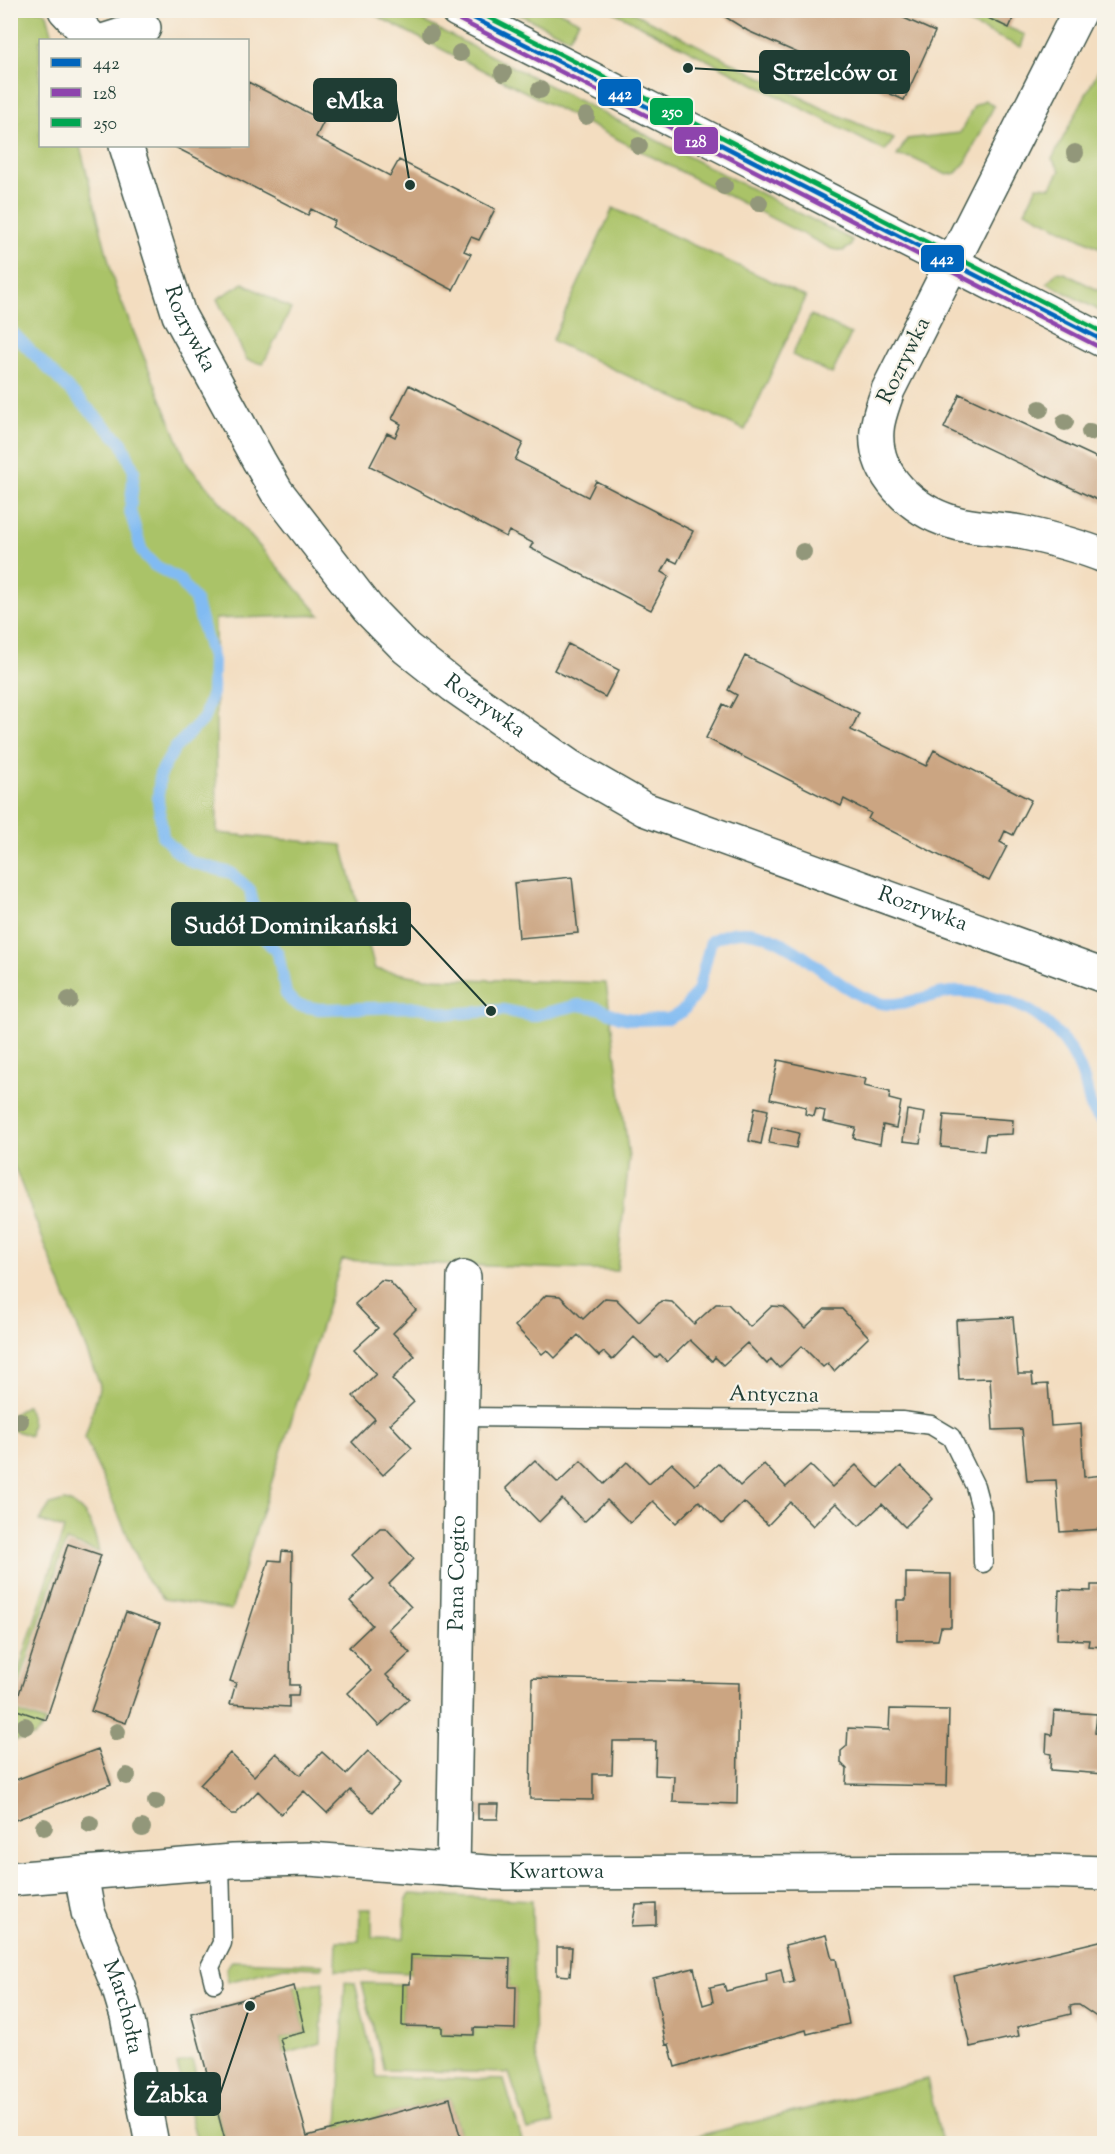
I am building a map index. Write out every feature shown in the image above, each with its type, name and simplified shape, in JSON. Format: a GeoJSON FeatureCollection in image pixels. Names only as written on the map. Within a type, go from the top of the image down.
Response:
{"type":"FeatureCollection","features":[{"type":"Feature","properties":{"kind":"street"},"geometry":{"type":"LineString","coordinates":[[65,10],[92,39]]}},
{"type":"Feature","properties":{"kind":"street"},"geometry":{"type":"LineString","coordinates":[[457,10],[1104,341]]}},
{"type":"Feature","properties":{"kind":"street","name":"Rozrywka"},"geometry":{"type":"LineString","coordinates":[[1080,10],[888,390],[881,410],[876,442],[882,466],[908,498],[931,513],[953,522],[1025,533],[1104,556]]}},
{"type":"Feature","properties":{"kind":"street"},"geometry":{"type":"LineString","coordinates":[[109,39],[144,28]]}},
{"type":"Feature","properties":{"kind":"street","name":"Rozrywka"},"geometry":{"type":"LineString","coordinates":[[126,147],[179,315],[254,452],[277,492],[368,609],[406,648],[454,686],[568,766],[644,809],[1104,976]]}},
{"type":"Feature","properties":{"kind":"street","name":"Pana Cogito"},"geometry":{"type":"LineString","coordinates":[[453,1870],[464,1277]]}},
{"type":"Feature","properties":{"kind":"street","name":"Kwartowa"},"geometry":{"type":"LineString","coordinates":[[10,1879],[220,1863],[309,1859],[501,1873],[1046,1871],[1104,1873]]}},
{"type":"Feature","properties":{"kind":"street","name":"Marchołta"},"geometry":{"type":"LineString","coordinates":[[81,1874],[88,1912],[118,1986],[127,2016],[152,2144]]}},
{"type":"Feature","properties":{"kind":"lane","name":"Antyczna"},"geometry":{"type":"LineString","coordinates":[[461,1417],[902,1421],[931,1425],[951,1437],[975,1486],[982,1512],[982,1563]]}},
{"type":"Feature","properties":{"kind":"lane"},"geometry":{"type":"LineString","coordinates":[[214,1983],[210,1967],[222,1942],[220,1863]]}},
{"type":"Feature","properties":{"kind":"green space"},"geometry":{"type":"Polygon","coordinates":[[[42,10],[47,14],[54,39],[39,39],[39,147],[80,147],[115,286],[188,465],[320,615],[215,619],[217,833],[342,845],[375,969],[425,978],[606,983],[629,1158],[617,1271],[342,1260],[231,1610],[164,1599],[148,1582],[85,1438],[100,1385],[11,1158],[10,11],[42,10]]]}},
{"type":"Feature","properties":{"kind":"green space"},"geometry":{"type":"Polygon","coordinates":[[[367,11],[403,11],[852,240],[851,246],[843,251],[832,249],[367,11]]]}},
{"type":"Feature","properties":{"kind":"green space"},"geometry":{"type":"Polygon","coordinates":[[[512,11],[558,11],[579,21],[569,38],[512,11]]]}},
{"type":"Feature","properties":{"kind":"green space"},"geometry":{"type":"Polygon","coordinates":[[[612,11],[630,11],[824,109],[894,139],[885,151],[612,11]]]}},
{"type":"Feature","properties":{"kind":"green space"},"geometry":{"type":"Polygon","coordinates":[[[940,11],[971,11],[1025,35],[1021,47],[940,11]]]}},
{"type":"Feature","properties":{"kind":"green space"},"geometry":{"type":"Polygon","coordinates":[[[1104,60],[1104,250],[1025,211],[1037,186],[1051,187],[1060,170],[1052,159],[1104,60]]]}},
{"type":"Feature","properties":{"kind":"green space"},"geometry":{"type":"Polygon","coordinates":[[[985,100],[994,106],[966,162],[956,173],[947,175],[912,158],[897,156],[907,139],[960,133],[974,106],[985,100]]]}},
{"type":"Feature","properties":{"kind":"green space"},"geometry":{"type":"Polygon","coordinates":[[[613,208],[806,297],[745,430],[552,341],[613,208]]]}},
{"type":"Feature","properties":{"kind":"green space"},"geometry":{"type":"Polygon","coordinates":[[[1057,272],[1064,273],[1104,293],[1104,313],[1047,283],[1057,272]]]}},
{"type":"Feature","properties":{"kind":"green space"},"geometry":{"type":"Polygon","coordinates":[[[243,283],[291,309],[263,364],[247,360],[217,299],[243,283]]]}},
{"type":"Feature","properties":{"kind":"green space"},"geometry":{"type":"Polygon","coordinates":[[[811,315],[851,334],[832,374],[792,355],[811,315]]]}},
{"type":"Feature","properties":{"kind":"green space"},"geometry":{"type":"Polygon","coordinates":[[[27,1405],[32,1423],[30,1436],[11,1429],[11,1416],[27,1405]]]}},
{"type":"Feature","properties":{"kind":"green space"},"geometry":{"type":"Polygon","coordinates":[[[65,1501],[73,1504],[85,1514],[99,1552],[66,1541],[11,1710],[11,1694],[64,1529],[39,1521],[50,1505],[65,1501]]]}},
{"type":"Feature","properties":{"kind":"green space"},"geometry":{"type":"Polygon","coordinates":[[[11,1710],[45,1722],[36,1735],[11,1740],[11,1710]]]}},
{"type":"Feature","properties":{"kind":"green space"},"geometry":{"type":"Polygon","coordinates":[[[410,1894],[532,1900],[535,2052],[554,2123],[528,2130],[509,2073],[384,2070],[362,1983],[403,1984],[402,2026],[442,2027],[442,2034],[474,2035],[474,2028],[515,2029],[516,1988],[509,1987],[510,1958],[411,1955],[411,1973],[336,1970],[337,1941],[359,1941],[360,1909],[372,1909],[372,1937],[404,1938],[406,1902],[410,1894]]]}},
{"type":"Feature","properties":{"kind":"green space"},"geometry":{"type":"Polygon","coordinates":[[[232,1961],[323,1964],[322,1968],[284,1967],[228,1982],[226,1968],[232,1961]]]}},
{"type":"Feature","properties":{"kind":"green space"},"geometry":{"type":"Polygon","coordinates":[[[323,1982],[321,2043],[285,2054],[280,2038],[305,2032],[294,1986],[323,1982]]]}},
{"type":"Feature","properties":{"kind":"green space"},"geometry":{"type":"Polygon","coordinates":[[[345,1982],[355,1983],[377,2077],[504,2080],[523,2143],[462,2143],[450,2098],[338,2128],[345,1982]]]}},
{"type":"Feature","properties":{"kind":"green space"},"geometry":{"type":"Polygon","coordinates":[[[192,2060],[198,2080],[208,2078],[226,2143],[187,2143],[197,2141],[177,2064],[192,2060]]]}},
{"type":"Feature","properties":{"kind":"green space"},"geometry":{"type":"Polygon","coordinates":[[[927,2079],[942,2143],[667,2143],[693,2137],[927,2079]]]}},
{"type":"Feature","properties":{"kind":"building"},"geometry":{"type":"Polygon","coordinates":[[[714,10],[886,10],[935,32],[904,100],[748,31],[714,10]]]}},
{"type":"Feature","properties":{"kind":"building"},"geometry":{"type":"Polygon","coordinates":[[[971,10],[1017,10],[1009,28],[971,10]]]}},
{"type":"Feature","properties":{"kind":"building"},"geometry":{"type":"Polygon","coordinates":[[[249,83],[324,121],[316,137],[390,176],[399,160],[495,209],[479,240],[471,237],[464,251],[471,254],[453,290],[332,227],[335,221],[311,209],[308,215],[175,147],[249,147],[249,83]]]}},
{"type":"Feature","properties":{"kind":"building"},"geometry":{"type":"Polygon","coordinates":[[[409,385],[523,443],[515,460],[588,497],[596,481],[693,531],[677,563],[669,559],[662,572],[669,576],[651,610],[530,548],[533,543],[509,531],[506,537],[370,466],[387,433],[395,437],[401,424],[392,419],[409,385]]]}},
{"type":"Feature","properties":{"kind":"building"},"geometry":{"type":"Polygon","coordinates":[[[960,394],[1104,461],[1104,503],[944,428],[960,394]]]}},
{"type":"Feature","properties":{"kind":"building"},"geometry":{"type":"Polygon","coordinates":[[[568,644],[619,670],[605,697],[554,670],[568,644]]]}},
{"type":"Feature","properties":{"kind":"building"},"geometry":{"type":"Polygon","coordinates":[[[745,656],[859,713],[851,730],[926,766],[934,750],[1031,800],[1013,835],[1005,831],[1000,842],[1007,846],[989,881],[868,819],[871,813],[844,799],[841,806],[706,738],[723,704],[730,708],[737,695],[728,690],[745,656]]]}},
{"type":"Feature","properties":{"kind":"building"},"geometry":{"type":"Polygon","coordinates":[[[1104,666],[1104,711],[1099,689],[1104,666]]]}},
{"type":"Feature","properties":{"kind":"building"},"geometry":{"type":"Polygon","coordinates":[[[572,877],[578,933],[519,938],[514,883],[572,877]]]}},
{"type":"Feature","properties":{"kind":"building"},"geometry":{"type":"Polygon","coordinates":[[[778,1060],[866,1079],[864,1086],[890,1092],[889,1099],[901,1102],[896,1128],[883,1125],[880,1144],[853,1138],[856,1128],[823,1121],[825,1111],[816,1109],[814,1116],[805,1114],[806,1107],[770,1099],[778,1060]]]}},
{"type":"Feature","properties":{"kind":"building"},"geometry":{"type":"Polygon","coordinates":[[[755,1107],[768,1110],[761,1144],[749,1141],[755,1107]]]}},
{"type":"Feature","properties":{"kind":"building"},"geometry":{"type":"Polygon","coordinates":[[[907,1110],[925,1113],[920,1143],[903,1141],[907,1110]]]}},
{"type":"Feature","properties":{"kind":"building"},"geometry":{"type":"Polygon","coordinates":[[[944,1115],[1013,1120],[1012,1134],[986,1135],[984,1151],[941,1147],[944,1115]]]}},
{"type":"Feature","properties":{"kind":"building"},"geometry":{"type":"Polygon","coordinates":[[[772,1127],[799,1133],[796,1148],[769,1143],[772,1127]]]}},
{"type":"Feature","properties":{"kind":"building"},"geometry":{"type":"Polygon","coordinates":[[[381,1280],[389,1281],[416,1310],[393,1333],[415,1356],[392,1379],[414,1402],[390,1424],[412,1448],[383,1475],[352,1442],[375,1419],[353,1396],[376,1374],[354,1350],[378,1328],[355,1304],[381,1280]]]}},
{"type":"Feature","properties":{"kind":"building"},"geometry":{"type":"Polygon","coordinates":[[[546,1295],[560,1296],[583,1319],[605,1298],[616,1299],[639,1322],[661,1301],[672,1302],[694,1324],[716,1304],[728,1304],[750,1327],[772,1306],[784,1307],[805,1328],[825,1309],[842,1309],[869,1337],[834,1371],[828,1363],[823,1367],[802,1346],[779,1368],[771,1359],[767,1364],[747,1343],[723,1365],[715,1357],[712,1361],[690,1340],[667,1362],[660,1354],[656,1358],[634,1337],[612,1360],[604,1352],[599,1356],[578,1335],[555,1358],[547,1350],[542,1354],[515,1326],[546,1295]]]}},
{"type":"Feature","properties":{"kind":"building"},"geometry":{"type":"Polygon","coordinates":[[[1013,1317],[1018,1374],[1032,1374],[1033,1385],[1048,1384],[1051,1426],[1081,1424],[1084,1477],[1104,1475],[1104,1529],[1060,1532],[1056,1480],[1027,1481],[1022,1429],[993,1430],[990,1378],[959,1379],[956,1320],[1013,1317]]]}},
{"type":"Feature","properties":{"kind":"building"},"geometry":{"type":"Polygon","coordinates":[[[535,1460],[558,1483],[581,1461],[604,1484],[627,1462],[649,1484],[672,1463],[695,1485],[719,1463],[740,1486],[764,1464],[786,1487],[810,1465],[832,1487],[856,1465],[878,1488],[901,1466],[933,1499],[905,1527],[882,1504],[859,1526],[836,1503],[813,1526],[790,1502],[768,1525],[744,1502],[722,1524],[699,1501],[676,1523],[653,1501],[630,1523],[607,1500],[584,1522],[562,1499],[539,1522],[506,1488],[535,1460]]]}},
{"type":"Feature","properties":{"kind":"building"},"geometry":{"type":"Polygon","coordinates":[[[380,1528],[386,1528],[414,1559],[389,1584],[411,1607],[388,1629],[410,1653],[386,1675],[409,1699],[379,1726],[348,1693],[371,1671],[349,1647],[372,1625],[350,1601],[374,1579],[352,1555],[380,1528]]]}},
{"type":"Feature","properties":{"kind":"building"},"geometry":{"type":"Polygon","coordinates":[[[68,1544],[101,1555],[46,1720],[14,1709],[68,1544]]]}},
{"type":"Feature","properties":{"kind":"building"},"geometry":{"type":"Polygon","coordinates":[[[282,1551],[292,1552],[290,1685],[299,1685],[298,1696],[289,1696],[289,1707],[230,1704],[236,1683],[230,1681],[269,1560],[281,1561],[282,1551]]]}},
{"type":"Feature","properties":{"kind":"building"},"geometry":{"type":"Polygon","coordinates":[[[906,1573],[951,1574],[951,1627],[941,1627],[938,1640],[897,1640],[897,1600],[906,1600],[906,1573]]]}},
{"type":"Feature","properties":{"kind":"building"},"geometry":{"type":"Polygon","coordinates":[[[1091,1585],[1104,1585],[1104,1647],[1088,1646],[1089,1640],[1057,1639],[1059,1590],[1091,1591],[1091,1585]]]}},
{"type":"Feature","properties":{"kind":"building"},"geometry":{"type":"Polygon","coordinates":[[[126,1612],[160,1624],[126,1723],[91,1711],[126,1612]]]}},
{"type":"Feature","properties":{"kind":"building"},"geometry":{"type":"Polygon","coordinates":[[[532,1678],[739,1683],[737,1804],[673,1802],[674,1776],[655,1775],[656,1741],[613,1741],[612,1774],[593,1774],[593,1800],[530,1799],[532,1678]]]}},
{"type":"Feature","properties":{"kind":"building"},"geometry":{"type":"Polygon","coordinates":[[[890,1709],[949,1710],[947,1786],[846,1784],[847,1769],[841,1763],[841,1751],[847,1746],[848,1728],[889,1730],[890,1709]]]}},
{"type":"Feature","properties":{"kind":"building"},"geometry":{"type":"Polygon","coordinates":[[[1054,1711],[1097,1714],[1095,1733],[1104,1734],[1104,1774],[1050,1770],[1051,1754],[1046,1753],[1047,1734],[1052,1735],[1054,1711]]]}},
{"type":"Feature","properties":{"kind":"building"},"geometry":{"type":"Polygon","coordinates":[[[98,1749],[111,1784],[10,1822],[10,1782],[98,1749]]]}},
{"type":"Feature","properties":{"kind":"building"},"geometry":{"type":"Polygon","coordinates":[[[368,1751],[400,1783],[373,1812],[350,1790],[327,1813],[304,1791],[281,1814],[258,1791],[236,1814],[231,1814],[200,1785],[230,1753],[254,1776],[276,1753],[300,1775],[322,1752],[346,1774],[368,1751]]]}},
{"type":"Feature","properties":{"kind":"building"},"geometry":{"type":"Polygon","coordinates":[[[478,1804],[499,1804],[498,1819],[478,1819],[478,1804]]]}},
{"type":"Feature","properties":{"kind":"building"},"geometry":{"type":"Polygon","coordinates":[[[656,1904],[656,1925],[632,1926],[636,1905],[656,1904]]]}},
{"type":"Feature","properties":{"kind":"building"},"geometry":{"type":"Polygon","coordinates":[[[826,1935],[832,1959],[836,1959],[849,2024],[807,2034],[806,2030],[675,2067],[669,2044],[666,2045],[653,1978],[694,1968],[703,2005],[713,2002],[710,1987],[724,1984],[726,1991],[767,1981],[766,1973],[781,1969],[784,1984],[794,1982],[785,1945],[826,1935]]]}},
{"type":"Feature","properties":{"kind":"building"},"geometry":{"type":"Polygon","coordinates":[[[1104,1940],[1104,2022],[1079,2005],[1075,2005],[1070,2006],[1071,2014],[1017,2027],[1019,2036],[970,2047],[954,1976],[1104,1940]]]}},
{"type":"Feature","properties":{"kind":"building"},"geometry":{"type":"Polygon","coordinates":[[[557,1947],[572,1947],[570,1976],[557,1975],[557,1947]]]}},
{"type":"Feature","properties":{"kind":"building"},"geometry":{"type":"Polygon","coordinates":[[[411,1955],[510,1958],[509,1987],[516,1987],[515,2029],[474,2028],[474,2035],[442,2034],[442,2027],[402,2026],[403,1984],[410,1984],[411,1955]]]}},
{"type":"Feature","properties":{"kind":"building"},"geometry":{"type":"Polygon","coordinates":[[[294,1986],[305,2032],[280,2038],[307,2136],[450,2098],[462,2144],[226,2144],[191,2013],[294,1986]]]}},
{"type":"Feature","properties":{"kind":"waterway"},"geometry":{"type":"LineString","coordinates":[[10,330],[122,443],[134,471],[130,511],[142,552],[154,565],[179,579],[195,600],[213,661],[212,693],[204,718],[175,748],[160,774],[158,800],[163,837],[191,862],[231,873],[250,890],[257,926],[261,935],[278,953],[286,994],[292,1001],[298,1005],[319,1009],[418,1007],[451,1014],[503,1010],[533,1016],[578,1005],[598,1008],[620,1017],[636,1020],[668,1019],[682,1012],[698,991],[711,941],[733,933],[755,933],[775,940],[795,951],[854,992],[873,1001],[891,1004],[944,993],[964,992],[998,998],[1028,1010],[1038,1016],[1064,1041],[1081,1072],[1090,1105],[1104,1122]]}},
{"type":"Feature","properties":{"kind":"transit line","name":"442"},"geometry":{"type":"LineString","coordinates":[[458,10],[1104,341]]}},
{"type":"Feature","properties":{"kind":"transit line","name":"250"},"geometry":{"type":"LineString","coordinates":[[474,10],[1104,333]]}},
{"type":"Feature","properties":{"kind":"transit line","name":"128"},"geometry":{"type":"LineString","coordinates":[[454,17],[1101,348]]}},
{"type":"Feature","properties":{"kind":"place","name":"Strzelców 01"},"geometry":{"type":"Point","coordinates":[688,68]}},
{"type":"Feature","properties":{"kind":"place","name":"eMka"},"geometry":{"type":"Point","coordinates":[410,185]}},
{"type":"Feature","properties":{"kind":"place","name":"Sudół Dominikański"},"geometry":{"type":"Point","coordinates":[491,1011]}},
{"type":"Feature","properties":{"kind":"place","name":"Żabka"},"geometry":{"type":"Point","coordinates":[250,2006]}}]}
